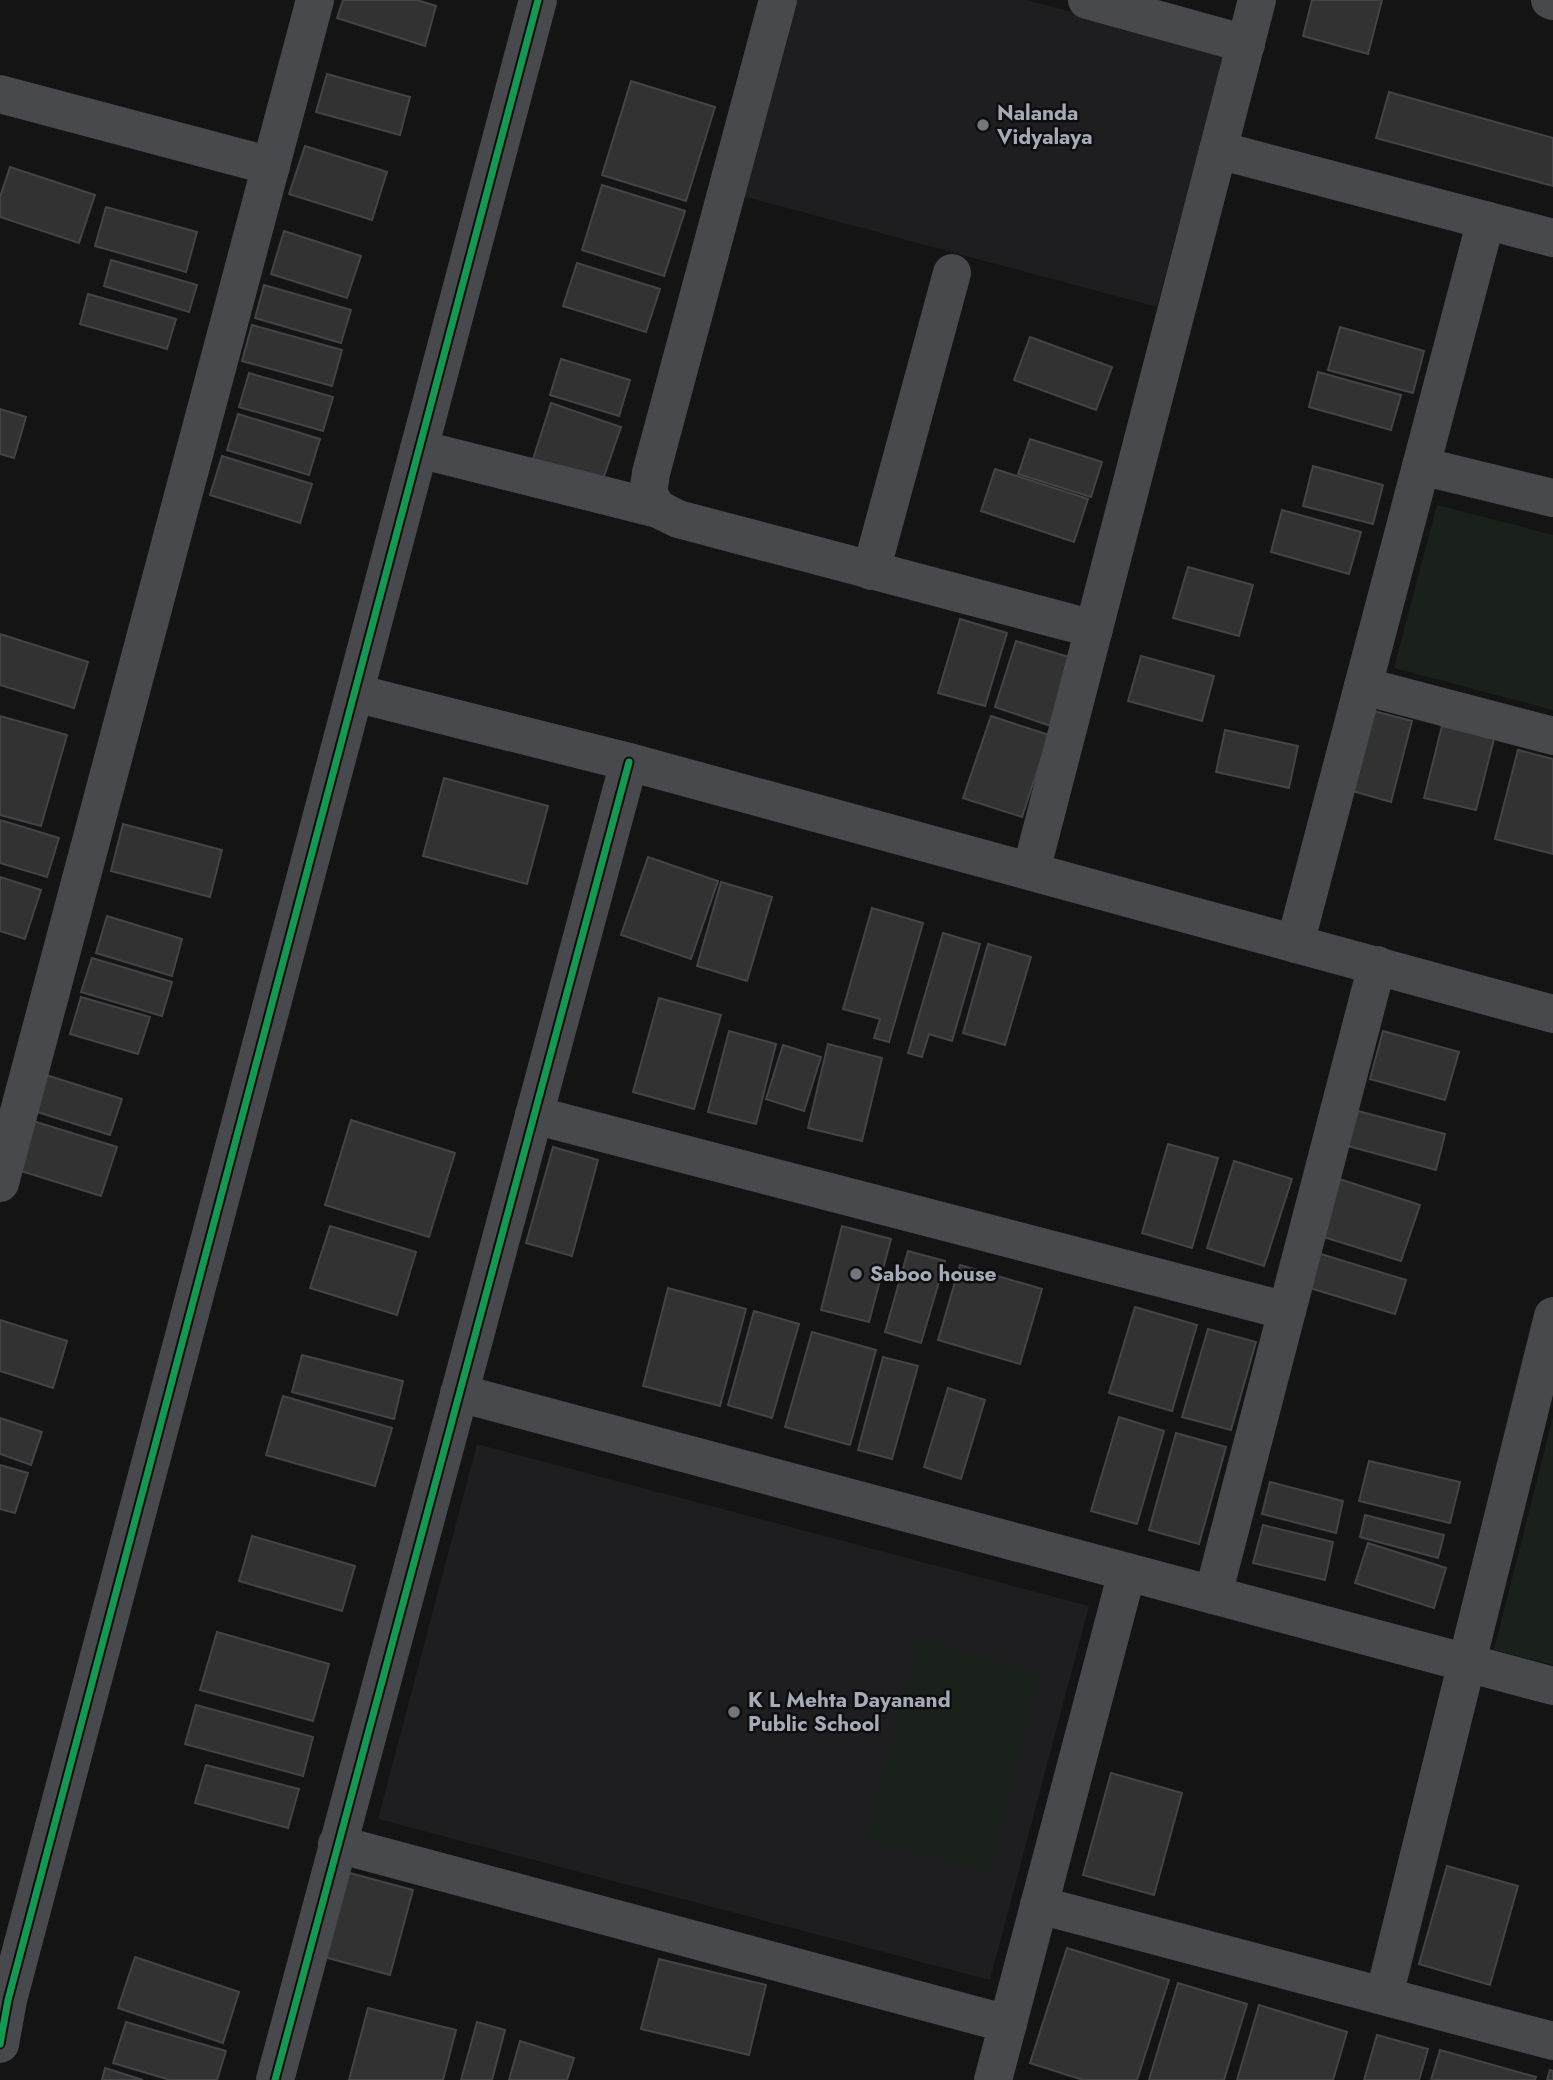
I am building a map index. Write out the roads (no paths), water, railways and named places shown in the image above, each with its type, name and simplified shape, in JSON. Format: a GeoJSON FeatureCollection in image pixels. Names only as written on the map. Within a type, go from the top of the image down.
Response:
{"type":"FeatureCollection","features":[{"type":"Feature","properties":{"kind":"street"},"geometry":{"type":"LineString","coordinates":[[0,1183],[315,0]]}},
{"type":"Feature","properties":{"kind":"street"},"geometry":{"type":"LineString","coordinates":[[0,2044],[4,1998],[355,693],[538,0]]}},
{"type":"Feature","properties":{"kind":"street"},"geometry":{"type":"LineString","coordinates":[[658,509],[648,494],[651,473],[778,0]]}},
{"type":"Feature","properties":{"kind":"street"},"geometry":{"type":"LineString","coordinates":[[1087,0],[1246,44]]}},
{"type":"Feature","properties":{"kind":"street"},"geometry":{"type":"LineString","coordinates":[[1031,872],[1257,0]]}},
{"type":"Feature","properties":{"kind":"street"},"geometry":{"type":"LineString","coordinates":[[3,105],[271,166]]}},
{"type":"Feature","properties":{"kind":"street"},"geometry":{"type":"LineString","coordinates":[[1218,150],[1553,238]]}},
{"type":"Feature","properties":{"kind":"street"},"geometry":{"type":"LineString","coordinates":[[1295,944],[1486,220]]}},
{"type":"Feature","properties":{"kind":"street"},"geometry":{"type":"LineString","coordinates":[[871,570],[952,273]]}},
{"type":"Feature","properties":{"kind":"street"},"geometry":{"type":"LineString","coordinates":[[419,450],[658,509],[678,519],[1094,629]]}},
{"type":"Feature","properties":{"kind":"street"},"geometry":{"type":"LineString","coordinates":[[1421,466],[1553,498]]}},
{"type":"Feature","properties":{"kind":"street"},"geometry":{"type":"LineString","coordinates":[[1363,686],[1553,736]]}},
{"type":"Feature","properties":{"kind":"street"},"geometry":{"type":"LineString","coordinates":[[355,693],[629,762],[1553,1014]]}},
{"type":"Feature","properties":{"kind":"street"},"geometry":{"type":"LineString","coordinates":[[275,2080],[629,762]]}},
{"type":"Feature","properties":{"kind":"street"},"geometry":{"type":"LineString","coordinates":[[1213,1595],[1377,965]]}},
{"type":"Feature","properties":{"kind":"street"},"geometry":{"type":"LineString","coordinates":[[534,1115],[1287,1311]]}},
{"type":"Feature","properties":{"kind":"street"},"geometry":{"type":"LineString","coordinates":[[1384,1996],[1467,1663],[1548,1359],[1553,1316]]}},
{"type":"Feature","properties":{"kind":"street"},"geometry":{"type":"LineString","coordinates":[[459,1393],[1553,1686]]}},
{"type":"Feature","properties":{"kind":"street"},"geometry":{"type":"LineString","coordinates":[[993,2080],[1127,1572]]}},
{"type":"Feature","properties":{"kind":"street"},"geometry":{"type":"LineString","coordinates":[[337,1844],[1008,2024]]}},
{"type":"Feature","properties":{"kind":"street"},"geometry":{"type":"LineString","coordinates":[[1039,1905],[1553,2041]]}},
{"type":"Feature","properties":{"kind":"place","name":"Nalanda Vidyalaya"},"geometry":{"type":"Point","coordinates":[983,125]}},
{"type":"Feature","properties":{"kind":"place","name":"Saboo house"},"geometry":{"type":"Point","coordinates":[856,1274]}},
{"type":"Feature","properties":{"kind":"place","name":"K L Mehta Dayanand Public School"},"geometry":{"type":"Point","coordinates":[734,1712]}}]}
